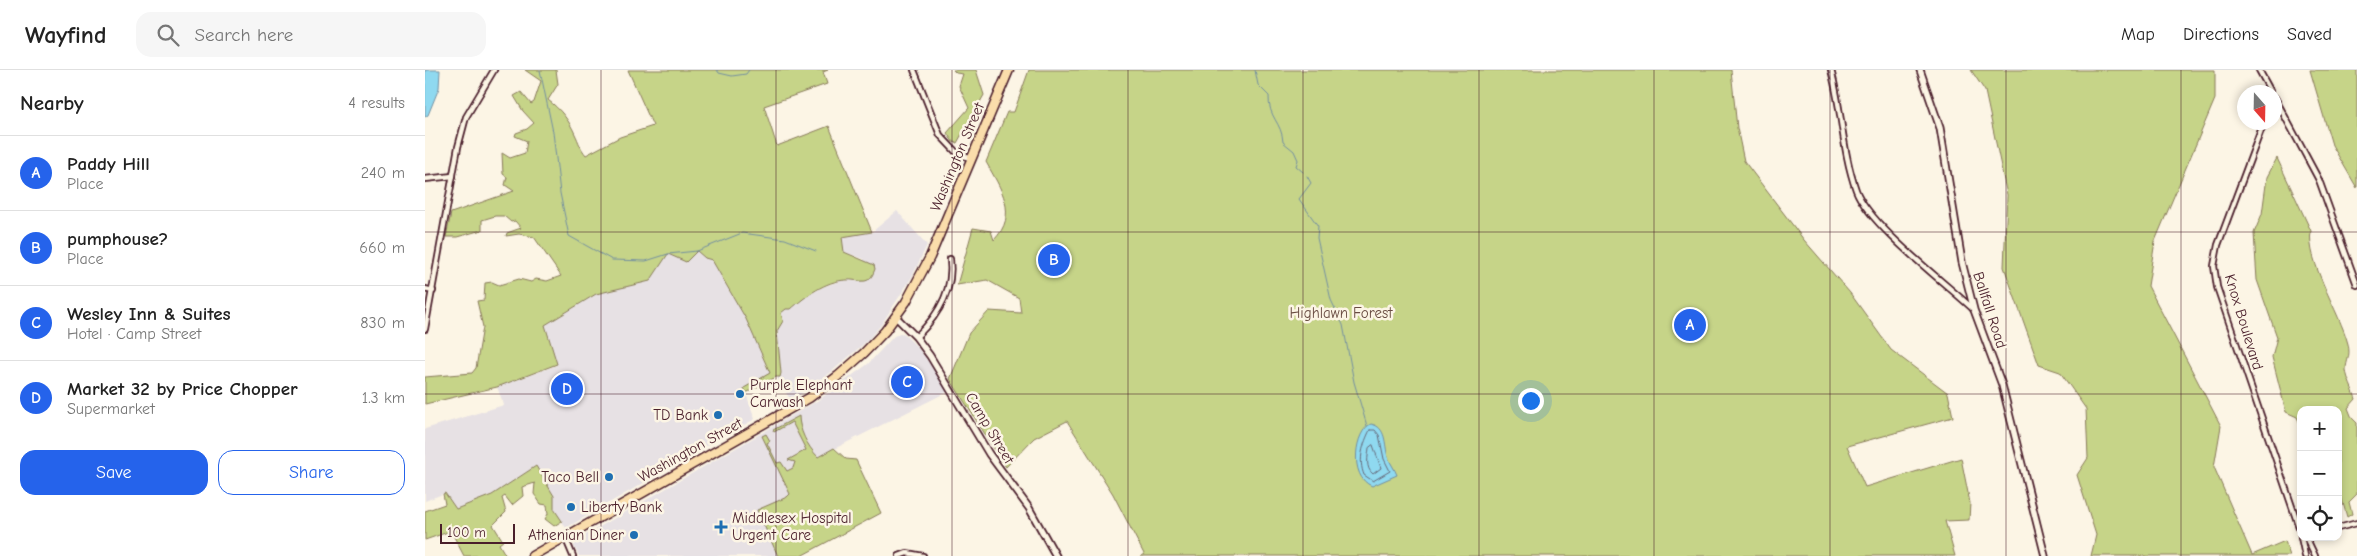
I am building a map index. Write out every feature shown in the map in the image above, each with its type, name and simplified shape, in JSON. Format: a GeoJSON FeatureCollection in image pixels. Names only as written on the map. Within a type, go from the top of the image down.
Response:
{"type":"FeatureCollection","features":[{"type":"Feature","properties":{"kind":"highway","name":"Washington Street"},"geometry":{"type":"LineString","coordinates":[[532,556],[809,398],[856,361],[876,342],[895,317],[931,257],[1009,70]]}},
{"type":"Feature","properties":{"kind":"main road","name":"Ballfall Road"},"geometry":{"type":"LineString","coordinates":[[1920,70],[1940,128],[1962,262],[1974,310],[2002,385],[2045,556]]}},
{"type":"Feature","properties":{"kind":"main road","name":"Camp Street"},"geometry":{"type":"LineString","coordinates":[[895,317],[916,337],[951,388],[992,459],[1029,508],[1056,556]]}},
{"type":"Feature","properties":{"kind":"street"},"geometry":{"type":"LineString","coordinates":[[425,329],[453,176],[466,117],[494,70]]}},
{"type":"Feature","properties":{"kind":"street"},"geometry":{"type":"LineString","coordinates":[[914,70],[940,135],[950,147],[971,159]]}},
{"type":"Feature","properties":{"kind":"street"},"geometry":{"type":"LineString","coordinates":[[1831,70],[1850,172],[1857,192],[1868,210],[1883,228],[1974,310]]}},
{"type":"Feature","properties":{"kind":"street"},"geometry":{"type":"LineString","coordinates":[[2259,70],[2267,85]]}},
{"type":"Feature","properties":{"kind":"street"},"geometry":{"type":"LineString","coordinates":[[2282,111],[2319,180],[2357,285]]}},
{"type":"Feature","properties":{"kind":"street","name":"Knox Boulevard"},"geometry":{"type":"LineString","coordinates":[[2261,130],[2218,245],[2214,266],[2217,287],[2297,519]]}},
{"type":"Feature","properties":{"kind":"street"},"geometry":{"type":"LineString","coordinates":[[425,179],[453,176]]}},
{"type":"Feature","properties":{"kind":"street"},"geometry":{"type":"LineString","coordinates":[[916,337],[936,315],[945,298],[951,273],[950,259]]}},
{"type":"Feature","properties":{"kind":"street"},"geometry":{"type":"LineString","coordinates":[[425,289],[433,291]]}},
{"type":"Feature","properties":{"kind":"street"},"geometry":{"type":"LineString","coordinates":[[2342,527],[2357,522]]}},
{"type":"Feature","properties":{"kind":"street"},"geometry":{"type":"LineString","coordinates":[[565,537],[573,556]]}},
{"type":"Feature","properties":{"kind":"street","name":"Knox Boulevard"},"geometry":{"type":"LineString","coordinates":[[2303,541],[2305,556]]}},
{"type":"Feature","properties":{"kind":"street","name":"Knox Boulevard"},"geometry":{"type":"LineString","coordinates":[[2306,541],[2315,556]]}},
{"type":"Feature","properties":{"kind":"street"},"geometry":{"type":"LineString","coordinates":[[899,556],[907,553],[923,556]]}},
{"type":"Feature","properties":{"kind":"shaded area"},"geometry":{"type":"Polygon","coordinates":[[[897,211],[927,245],[912,277],[881,325],[867,341],[830,373],[791,401],[776,376],[780,377],[781,373],[777,331],[783,321],[781,313],[785,309],[791,309],[806,296],[825,286],[843,280],[864,281],[864,259],[844,252],[841,237],[872,232],[897,211]]]}},
{"type":"Feature","properties":{"kind":"shaded area"},"geometry":{"type":"Polygon","coordinates":[[[697,251],[705,258],[712,260],[746,319],[770,374],[744,388],[755,419],[656,473],[647,481],[566,528],[554,509],[536,466],[492,495],[456,509],[445,493],[425,501],[425,429],[504,405],[497,387],[557,365],[545,325],[596,294],[650,281],[668,254],[697,251]]]}},
{"type":"Feature","properties":{"kind":"shaded area"},"geometry":{"type":"Polygon","coordinates":[[[903,333],[919,349],[949,391],[818,457],[812,451],[801,430],[807,452],[806,464],[783,478],[790,494],[757,510],[778,556],[579,556],[574,546],[577,540],[817,401],[868,364],[894,336],[903,333]]]}},
{"type":"Feature","properties":{"kind":"green space"},"geometry":{"type":"Polygon","coordinates":[[[525,70],[556,70],[558,84],[548,100],[567,119],[586,155],[620,137],[653,126],[628,70],[828,70],[823,72],[827,84],[764,106],[777,146],[829,126],[872,232],[842,237],[844,252],[874,265],[875,269],[871,276],[865,281],[838,281],[823,286],[809,294],[791,309],[786,309],[781,313],[783,321],[777,331],[780,377],[776,377],[746,393],[744,388],[770,373],[746,319],[712,260],[705,258],[697,251],[686,262],[668,254],[650,281],[596,294],[545,325],[557,364],[497,387],[425,404],[425,377],[472,373],[476,368],[483,327],[477,301],[484,300],[485,283],[492,282],[499,285],[519,279],[531,282],[536,279],[547,281],[561,276],[534,237],[519,234],[506,236],[507,233],[521,228],[515,221],[511,222],[504,216],[495,216],[482,220],[482,230],[457,237],[446,237],[451,213],[514,191],[505,185],[507,177],[503,174],[502,153],[510,158],[525,153],[527,141],[515,136],[516,133],[527,129],[534,123],[523,111],[514,96],[521,92],[531,104],[534,102],[541,81],[525,70]]]}},
{"type":"Feature","properties":{"kind":"green space"},"geometry":{"type":"Polygon","coordinates":[[[953,70],[976,70],[984,95],[957,143],[953,142],[947,133],[969,108],[959,86],[963,74],[956,73],[953,70]]]}},
{"type":"Feature","properties":{"kind":"green space","name":"Highlawn Forest"},"geometry":{"type":"Polygon","coordinates":[[[1029,70],[1731,70],[1737,128],[1744,161],[1804,240],[1850,293],[1891,350],[1948,393],[1953,417],[1847,446],[1865,487],[1961,458],[1970,503],[1969,520],[1945,521],[1955,556],[1141,556],[1144,554],[1113,494],[1067,421],[1034,438],[1006,467],[950,379],[969,333],[989,311],[1021,313],[1019,298],[987,280],[957,285],[973,228],[991,231],[994,240],[1005,221],[1005,201],[986,162],[1007,112],[1014,112],[1029,70]]]}},
{"type":"Feature","properties":{"kind":"green space"},"geometry":{"type":"Polygon","coordinates":[[[1971,70],[2215,70],[2215,99],[2155,241],[2148,286],[2221,426],[2214,467],[2252,555],[2285,541],[2290,556],[2091,556],[2096,535],[2077,475],[2088,458],[2086,409],[2060,372],[2039,365],[2004,267],[2007,195],[1985,91],[1971,70]]]}},
{"type":"Feature","properties":{"kind":"green space"},"geometry":{"type":"Polygon","coordinates":[[[2310,70],[2357,70],[2357,188],[2332,145],[2310,70]]]}},
{"type":"Feature","properties":{"kind":"green space"},"geometry":{"type":"Polygon","coordinates":[[[2277,158],[2311,231],[2311,243],[2318,272],[2348,344],[2349,352],[2346,370],[2356,399],[2348,408],[2352,418],[2357,423],[2357,494],[2349,502],[2352,514],[2347,517],[2342,500],[2342,406],[2297,406],[2297,417],[2286,412],[2272,357],[2277,337],[2257,280],[2254,233],[2262,214],[2267,177],[2277,158]]]}},
{"type":"Feature","properties":{"kind":"green space"},"geometry":{"type":"Polygon","coordinates":[[[799,416],[804,437],[818,457],[834,448],[846,459],[856,460],[881,513],[801,556],[778,556],[757,510],[790,494],[762,436],[766,434],[770,441],[767,443],[777,463],[781,462],[787,471],[793,468],[795,462],[788,460],[806,450],[792,422],[774,432],[773,430],[799,416]]]}},
{"type":"Feature","properties":{"kind":"green space"},"geometry":{"type":"Polygon","coordinates":[[[536,466],[554,496],[554,509],[562,521],[554,526],[545,519],[548,514],[547,505],[541,504],[534,494],[535,483],[522,487],[523,496],[512,505],[505,496],[502,498],[506,512],[493,525],[503,541],[499,544],[506,556],[464,556],[451,531],[425,540],[425,511],[445,504],[443,494],[445,493],[456,509],[492,495],[536,466]]]}},
{"type":"Feature","properties":{"kind":"water"},"geometry":{"type":"Polygon","coordinates":[[[425,70],[440,70],[439,88],[428,115],[425,117],[425,70]]]}},
{"type":"Feature","properties":{"kind":"water"},"geometry":{"type":"Polygon","coordinates":[[[1371,424],[1382,432],[1388,457],[1397,475],[1372,486],[1364,481],[1359,473],[1356,454],[1361,435],[1365,428],[1371,424]]]}},
{"type":"Feature","properties":{"kind":"waterway"},"geometry":{"type":"LineString","coordinates":[[540,70],[553,132],[560,193],[569,236],[612,260],[646,261],[668,254],[697,251],[742,233],[785,239],[816,251]]}},
{"type":"Feature","properties":{"kind":"waterway"},"geometry":{"type":"LineString","coordinates":[[717,70],[719,73],[732,76],[746,74],[749,70]]}},
{"type":"Feature","properties":{"kind":"waterway"},"geometry":{"type":"LineString","coordinates":[[1255,70],[1258,85],[1269,96],[1271,110],[1280,129],[1283,142],[1294,151],[1298,160],[1296,166],[1303,172]]}},
{"type":"Feature","properties":{"kind":"waterway"},"geometry":{"type":"LineString","coordinates":[[1307,176],[1311,183],[1299,199],[1318,226],[1317,238],[1331,300],[1343,325],[1354,382],[1367,426]]}},
{"type":"Feature","properties":{"kind":"place","name":"pumphouse?"},"geometry":{"type":"Point","coordinates":[1054,260]}},
{"type":"Feature","properties":{"kind":"place","name":"Paddy Hill"},"geometry":{"type":"Point","coordinates":[1690,325]}},
{"type":"Feature","properties":{"kind":"place","name":"Wesley Inn & Suites"},"geometry":{"type":"Point","coordinates":[907,382]}},
{"type":"Feature","properties":{"kind":"place","name":"Market 32 by Price Chopper"},"geometry":{"type":"Point","coordinates":[567,389]}},
{"type":"Feature","properties":{"kind":"place","name":"Purple Elephant Carwash"},"geometry":{"type":"Point","coordinates":[740,394]}},
{"type":"Feature","properties":{"kind":"place","name":"TD Bank"},"geometry":{"type":"Point","coordinates":[718,415]}},
{"type":"Feature","properties":{"kind":"place","name":"Taco Bell"},"geometry":{"type":"Point","coordinates":[609,477]}},
{"type":"Feature","properties":{"kind":"place","name":"Liberty Bank"},"geometry":{"type":"Point","coordinates":[571,507]}},
{"type":"Feature","properties":{"kind":"place","name":"Middlesex Hospital Urgent Care"},"geometry":{"type":"Point","coordinates":[721,527]}},
{"type":"Feature","properties":{"kind":"place","name":"Athenian Diner"},"geometry":{"type":"Point","coordinates":[634,535]}}]}
